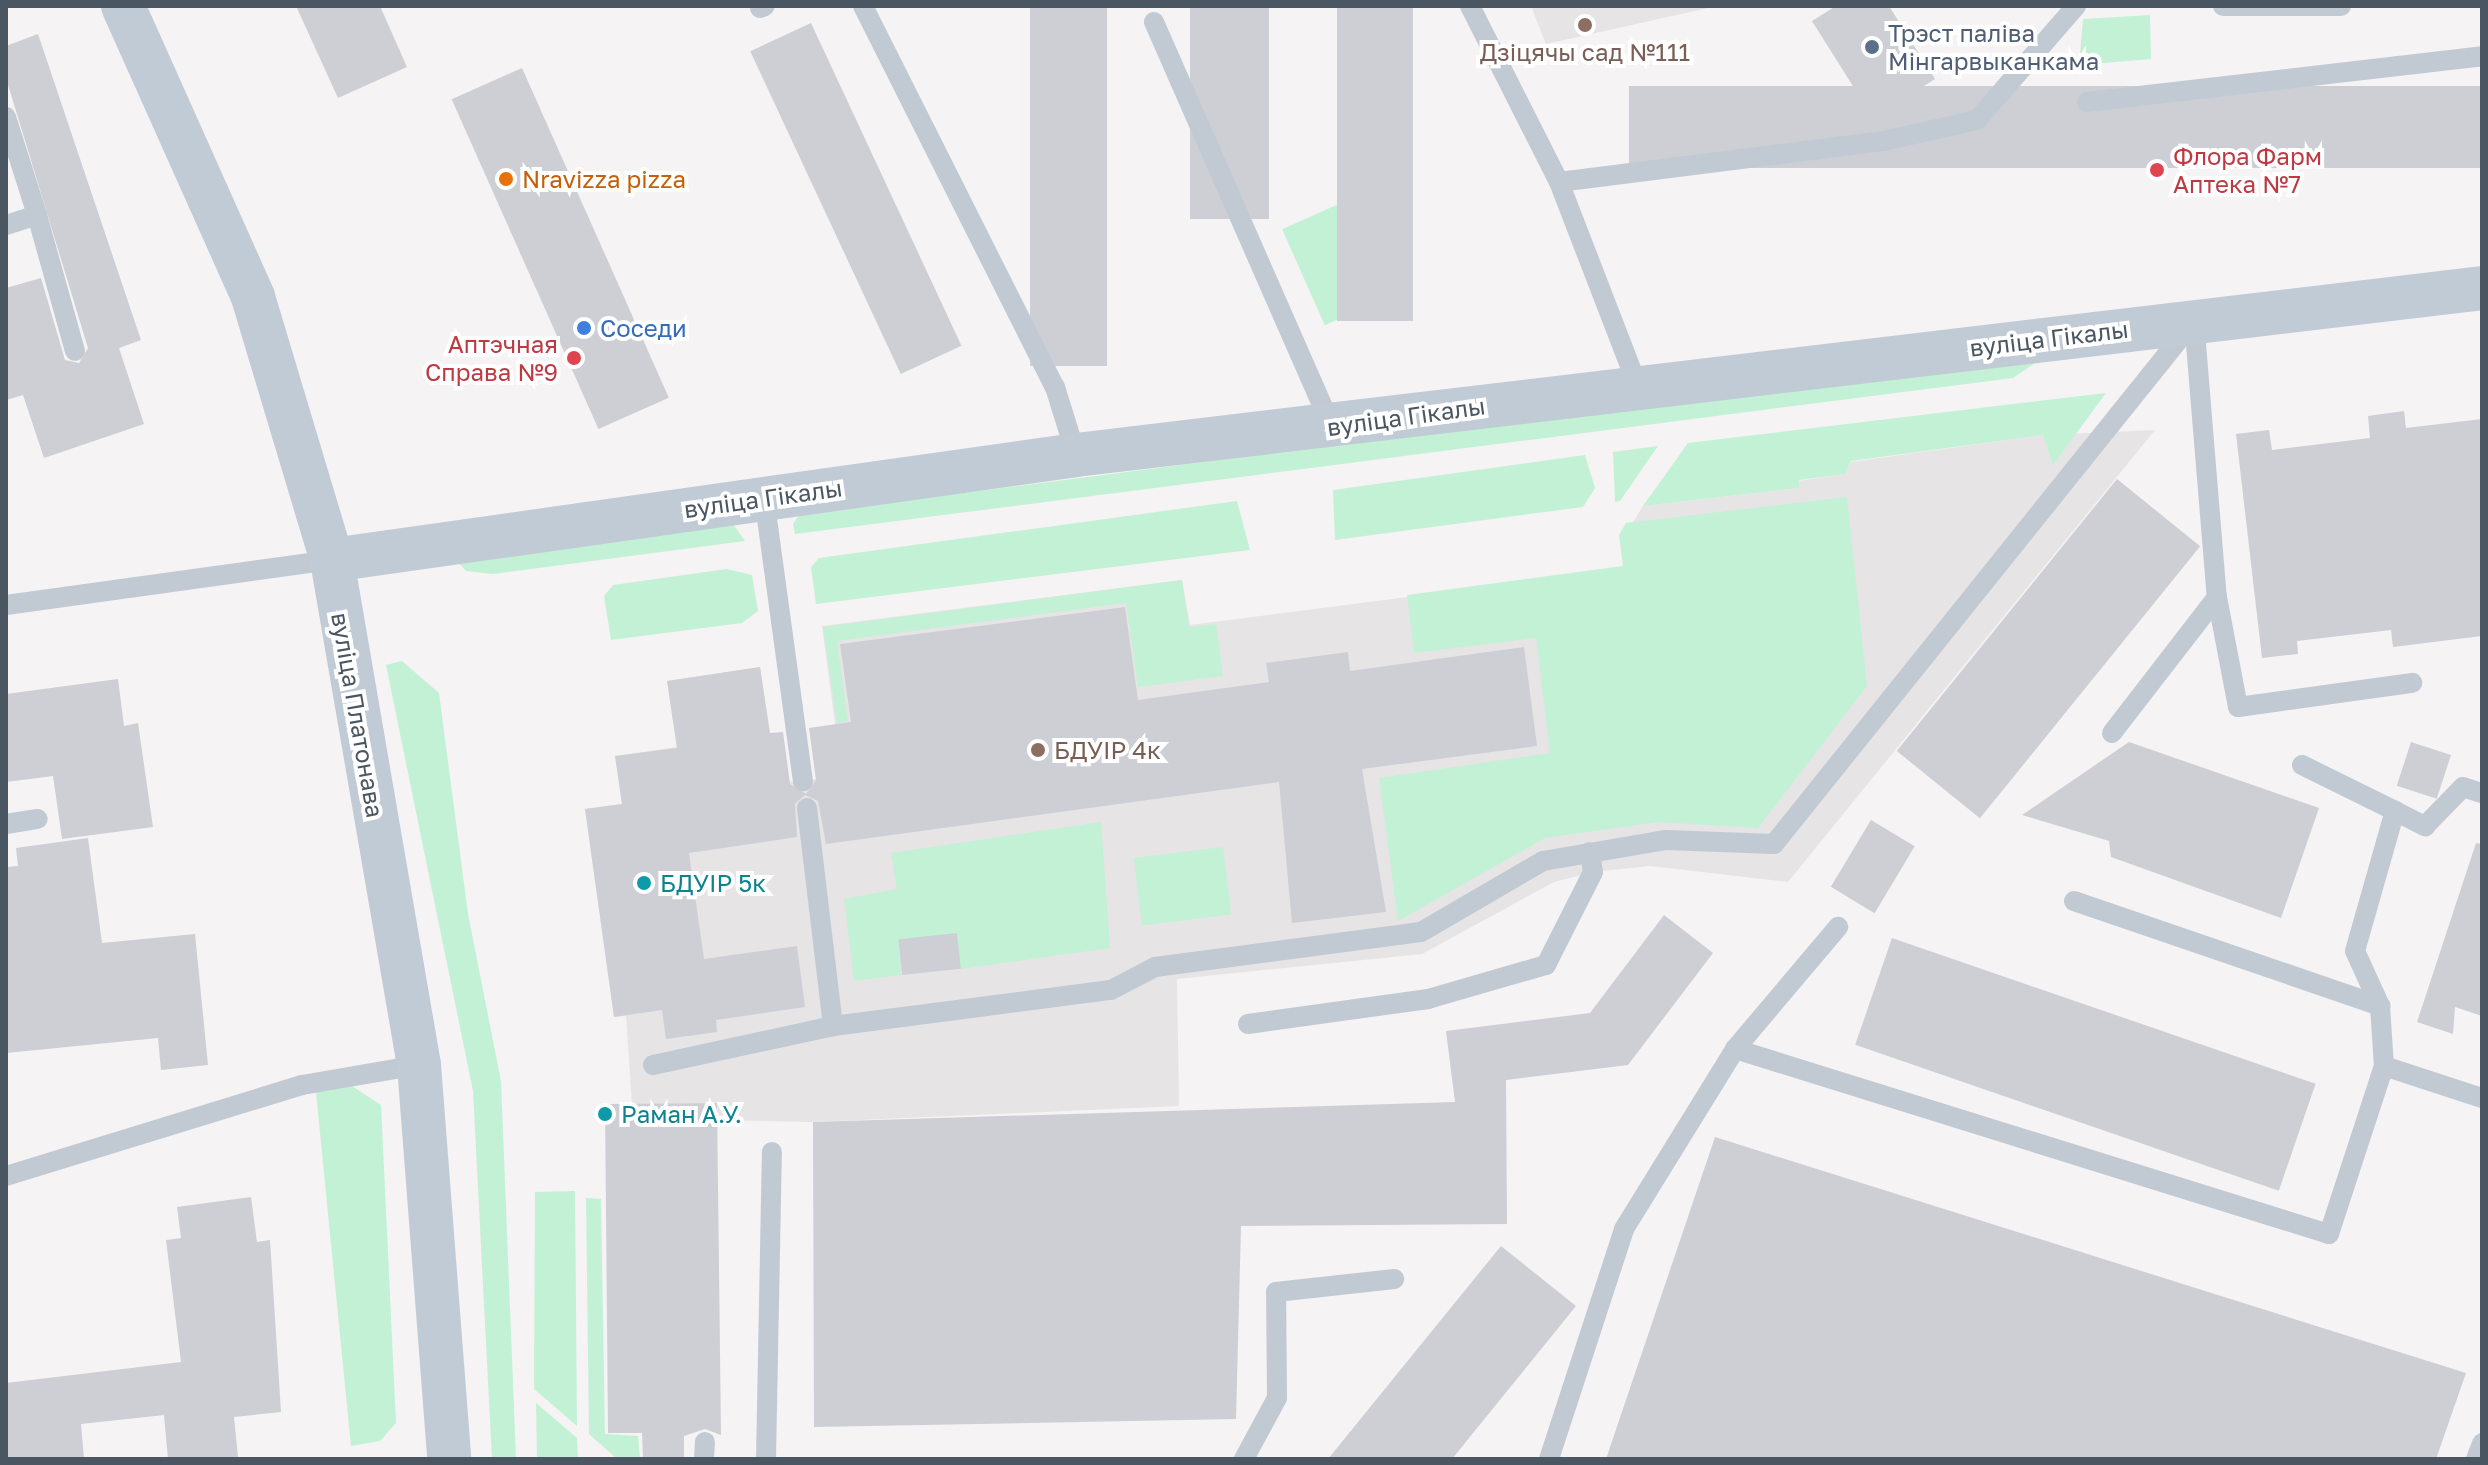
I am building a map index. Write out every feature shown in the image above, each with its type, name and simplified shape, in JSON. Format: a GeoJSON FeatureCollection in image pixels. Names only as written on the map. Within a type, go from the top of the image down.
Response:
{"type":"FeatureCollection","features":[{"type":"Feature","properties":{"kind":"street","name":"вуліца Платонава"},"geometry":{"type":"LineString","coordinates":[[123,6],[253,297],[332,560],[419,1065],[449,1459]]}},
{"type":"Feature","properties":{"kind":"street","name":"вуліца Гікалы"},"geometry":{"type":"LineString","coordinates":[[332,560],[1076,455],[2482,288]]}},
{"type":"Feature","properties":{"kind":"lane"},"geometry":{"type":"LineString","coordinates":[[863,6],[1055,387],[1076,455]]}},
{"type":"Feature","properties":{"kind":"lane"},"geometry":{"type":"LineString","coordinates":[[1470,6],[1559,182],[1638,387]]}},
{"type":"Feature","properties":{"kind":"lane"},"geometry":{"type":"LineString","coordinates":[[1559,182],[1884,141],[1977,120],[2076,6]]}},
{"type":"Feature","properties":{"kind":"lane"},"geometry":{"type":"LineString","coordinates":[[2223,6],[2341,6]]}},
{"type":"Feature","properties":{"kind":"lane"},"geometry":{"type":"LineString","coordinates":[[1154,22],[1331,425]]}},
{"type":"Feature","properties":{"kind":"lane"},"geometry":{"type":"LineString","coordinates":[[2087,102],[2482,56]]}},
{"type":"Feature","properties":{"kind":"lane"},"geometry":{"type":"LineString","coordinates":[[6,117],[75,351]]}},
{"type":"Feature","properties":{"kind":"lane"},"geometry":{"type":"LineString","coordinates":[[6,225],[37,215]]}},
{"type":"Feature","properties":{"kind":"lane"},"geometry":{"type":"LineString","coordinates":[[2194,320],[2217,597],[2238,707],[2412,683]]}},
{"type":"Feature","properties":{"kind":"lane"},"geometry":{"type":"LineString","coordinates":[[653,1065],[833,1026],[1111,990],[1155,967],[1421,932],[1543,861],[1666,840],[1774,844],[2194,320]]}},
{"type":"Feature","properties":{"kind":"lane"},"geometry":{"type":"LineString","coordinates":[[764,497],[803,781]]}},
{"type":"Feature","properties":{"kind":"lane"},"geometry":{"type":"LineString","coordinates":[[6,605],[332,560]]}},
{"type":"Feature","properties":{"kind":"lane"},"geometry":{"type":"LineString","coordinates":[[2112,733],[2217,597]]}},
{"type":"Feature","properties":{"kind":"lane"},"geometry":{"type":"LineString","coordinates":[[2302,765],[2425,826],[2463,787],[2482,793]]}},
{"type":"Feature","properties":{"kind":"lane"},"geometry":{"type":"LineString","coordinates":[[807,808],[833,1026]]}},
{"type":"Feature","properties":{"kind":"lane"},"geometry":{"type":"LineString","coordinates":[[1735,1049],[2329,1234],[2384,1066],[2380,1006],[2355,951],[2395,811]]}},
{"type":"Feature","properties":{"kind":"lane"},"geometry":{"type":"LineString","coordinates":[[6,824],[38,819]]}},
{"type":"Feature","properties":{"kind":"lane"},"geometry":{"type":"LineString","coordinates":[[1248,1024],[1428,999],[1546,965],[1593,872],[1590,852]]}},
{"type":"Feature","properties":{"kind":"lane"},"geometry":{"type":"LineString","coordinates":[[2074,901],[2380,1006]]}},
{"type":"Feature","properties":{"kind":"lane"},"geometry":{"type":"LineString","coordinates":[[1549,1459],[1624,1229],[1735,1049],[1838,927]]}},
{"type":"Feature","properties":{"kind":"lane"},"geometry":{"type":"LineString","coordinates":[[6,1176],[302,1085],[419,1065]]}},
{"type":"Feature","properties":{"kind":"lane"},"geometry":{"type":"LineString","coordinates":[[2384,1066],[2482,1098]]}},
{"type":"Feature","properties":{"kind":"lane"},"geometry":{"type":"LineString","coordinates":[[766,1459],[772,1152]]}},
{"type":"Feature","properties":{"kind":"lane"},"geometry":{"type":"LineString","coordinates":[[1244,1459],[1277,1398],[1276,1292],[1394,1279]]}},
{"type":"Feature","properties":{"kind":"lane"},"geometry":{"type":"LineString","coordinates":[[2476,1459],[2482,1443]]}},
{"type":"Feature","properties":{"kind":"shaded area","name":"Дзіцячы сад №111"},"geometry":{"type":"Polygon","coordinates":[[[1531,6],[1717,6],[1546,44],[1531,6]]]}},
{"type":"Feature","properties":{"kind":"shaded area"},"geometry":{"type":"Polygon","coordinates":[[[2155,430],[1788,882],[1650,866],[1593,872],[1554,882],[1422,954],[1177,979],[1179,1106],[813,1122],[717,1120],[717,1103],[632,1104],[626,1016],[614,1017],[585,809],[622,804],[615,756],[677,747],[667,681],[760,667],[777,783],[817,779],[835,724],[822,626],[1182,580],[1190,625],[1626,569],[1623,539],[1643,506],[1799,488],[1798,481],[1844,474],[1851,462],[2043,435],[2155,430]]]}},
{"type":"Feature","properties":{"kind":"green space"},"geometry":{"type":"Polygon","coordinates":[[[2150,15],[2151,59],[2079,65],[2083,19],[2150,15]]]}},
{"type":"Feature","properties":{"kind":"green space"},"geometry":{"type":"Polygon","coordinates":[[[1368,191],[1411,287],[1325,325],[1282,229],[1368,191]]]}},
{"type":"Feature","properties":{"kind":"green space"},"geometry":{"type":"Polygon","coordinates":[[[2034,355],[2035,363],[2013,378],[795,534],[793,524],[800,514],[2034,355]]]}},
{"type":"Feature","properties":{"kind":"green space"},"geometry":{"type":"Polygon","coordinates":[[[2106,393],[2053,465],[2043,435],[1851,461],[1845,474],[1799,480],[1799,488],[1643,506],[1688,443],[2106,393]]]}},
{"type":"Feature","properties":{"kind":"green space"},"geometry":{"type":"Polygon","coordinates":[[[1658,446],[1620,501],[1615,502],[1613,452],[1658,446]]]}},
{"type":"Feature","properties":{"kind":"green space"},"geometry":{"type":"Polygon","coordinates":[[[1585,455],[1595,488],[1583,507],[1335,540],[1333,490],[1585,455]]]}},
{"type":"Feature","properties":{"kind":"green space"},"geometry":{"type":"Polygon","coordinates":[[[1847,497],[1867,686],[1758,828],[1658,822],[1545,838],[1398,921],[1379,778],[1550,753],[1536,638],[1414,653],[1407,595],[1623,566],[1619,535],[1626,523],[1847,497]]]}},
{"type":"Feature","properties":{"kind":"green space"},"geometry":{"type":"Polygon","coordinates":[[[1237,501],[1250,550],[816,604],[811,567],[819,558],[1237,501]]]}},
{"type":"Feature","properties":{"kind":"green space"},"geometry":{"type":"Polygon","coordinates":[[[733,524],[745,541],[493,574],[466,571],[455,559],[733,524]]]}},
{"type":"Feature","properties":{"kind":"green space"},"geometry":{"type":"Polygon","coordinates":[[[727,569],[752,575],[758,611],[742,623],[611,640],[604,596],[613,585],[727,569]]]}},
{"type":"Feature","properties":{"kind":"green space"},"geometry":{"type":"Polygon","coordinates":[[[1182,580],[1189,627],[1216,624],[1223,676],[1138,687],[1126,603],[837,641],[848,721],[837,723],[823,627],[1182,580]]]}},
{"type":"Feature","properties":{"kind":"green space"},"geometry":{"type":"Polygon","coordinates":[[[402,661],[439,693],[468,914],[501,1081],[516,1459],[492,1459],[473,1091],[386,665],[402,661]]]}},
{"type":"Feature","properties":{"kind":"green space"},"geometry":{"type":"Polygon","coordinates":[[[1101,822],[1110,948],[961,969],[898,940],[901,975],[854,981],[844,899],[897,889],[891,853],[1101,822]]]}},
{"type":"Feature","properties":{"kind":"green space"},"geometry":{"type":"Polygon","coordinates":[[[1223,847],[1231,914],[1142,925],[1134,858],[1223,847]]]}},
{"type":"Feature","properties":{"kind":"green space"},"geometry":{"type":"Polygon","coordinates":[[[349,1084],[381,1105],[396,1423],[380,1441],[351,1446],[316,1092],[349,1084]]]}},
{"type":"Feature","properties":{"kind":"green space"},"geometry":{"type":"Polygon","coordinates":[[[575,1191],[577,1426],[534,1389],[535,1192],[575,1191]]]}},
{"type":"Feature","properties":{"kind":"green space"},"geometry":{"type":"Polygon","coordinates":[[[586,1198],[601,1199],[605,1434],[638,1436],[640,1459],[617,1459],[589,1434],[586,1198]]]}},
{"type":"Feature","properties":{"kind":"green space"},"geometry":{"type":"Polygon","coordinates":[[[536,1403],[577,1438],[578,1459],[537,1459],[536,1403]]]}},
{"type":"Feature","properties":{"kind":"building"},"geometry":{"type":"Polygon","coordinates":[[[296,6],[380,6],[407,67],[338,98],[296,6]]]}},
{"type":"Feature","properties":{"kind":"building"},"geometry":{"type":"Polygon","coordinates":[[[1030,6],[1107,6],[1107,366],[1030,366],[1030,6]]]}},
{"type":"Feature","properties":{"kind":"building"},"geometry":{"type":"Polygon","coordinates":[[[1190,6],[1269,6],[1269,219],[1190,219],[1190,6]]]}},
{"type":"Feature","properties":{"kind":"building"},"geometry":{"type":"Polygon","coordinates":[[[1337,6],[1413,6],[1413,321],[1337,321],[1337,6]]]}},
{"type":"Feature","properties":{"kind":"building"},"geometry":{"type":"Polygon","coordinates":[[[1836,6],[1889,6],[1935,79],[1873,118],[1812,21],[1836,6]]]}},
{"type":"Feature","properties":{"kind":"building"},"geometry":{"type":"Polygon","coordinates":[[[811,23],[961,346],[901,374],[750,51],[811,23]]]}},
{"type":"Feature","properties":{"kind":"building"},"geometry":{"type":"Polygon","coordinates":[[[38,34],[141,340],[119,348],[144,424],[44,458],[23,395],[6,400],[6,288],[41,278],[65,360],[79,363],[88,348],[6,78],[6,46],[38,34]]]}},
{"type":"Feature","properties":{"kind":"building"},"geometry":{"type":"Polygon","coordinates":[[[522,68],[669,398],[598,429],[452,99],[522,68]]]}},
{"type":"Feature","properties":{"kind":"building"},"geometry":{"type":"Polygon","coordinates":[[[1629,86],[2482,86],[2482,168],[1629,168],[1629,86]]]}},
{"type":"Feature","properties":{"kind":"building"},"geometry":{"type":"Polygon","coordinates":[[[2404,411],[2406,428],[2482,419],[2482,636],[2393,647],[2391,630],[2297,641],[2298,654],[2262,658],[2236,434],[2269,430],[2272,450],[2370,438],[2368,416],[2404,411]]]}},
{"type":"Feature","properties":{"kind":"building"},"geometry":{"type":"Polygon","coordinates":[[[2117,479],[2200,546],[1980,818],[1897,751],[2117,479]]]}},
{"type":"Feature","properties":{"kind":"building"},"geometry":{"type":"Polygon","coordinates":[[[1125,607],[1138,700],[1269,682],[1266,663],[1348,652],[1350,671],[1524,647],[1537,746],[1362,769],[1386,912],[1292,923],[1279,782],[826,844],[818,801],[805,795],[795,804],[797,837],[689,853],[704,959],[797,946],[805,1007],[716,1020],[717,1032],[666,1039],[662,1010],[614,1017],[585,809],[622,804],[615,756],[677,748],[667,681],[760,667],[770,733],[783,732],[790,784],[806,794],[816,780],[809,728],[851,722],[840,644],[1125,607]]]}},
{"type":"Feature","properties":{"kind":"building"},"geometry":{"type":"Polygon","coordinates":[[[118,679],[124,726],[138,723],[153,827],[62,839],[53,776],[6,782],[6,694],[118,679]]]}},
{"type":"Feature","properties":{"kind":"building"},"geometry":{"type":"Polygon","coordinates":[[[2129,742],[2319,808],[2281,918],[2111,857],[2109,841],[2022,815],[2129,742]]]}},
{"type":"Feature","properties":{"kind":"building"},"geometry":{"type":"Polygon","coordinates":[[[2411,742],[2451,755],[2437,799],[2397,786],[2411,742]]]}},
{"type":"Feature","properties":{"kind":"building"},"geometry":{"type":"Polygon","coordinates":[[[1871,820],[1915,846],[1875,913],[1831,887],[1871,820]]]}},
{"type":"Feature","properties":{"kind":"building"},"geometry":{"type":"Polygon","coordinates":[[[88,838],[102,943],[195,934],[208,1065],[161,1070],[158,1038],[6,1053],[6,867],[18,866],[16,848],[88,838]]]}},
{"type":"Feature","properties":{"kind":"building"},"geometry":{"type":"Polygon","coordinates":[[[2476,843],[2482,844],[2482,1016],[2455,1007],[2453,1034],[2417,1022],[2476,843]]]}},
{"type":"Feature","properties":{"kind":"building"},"geometry":{"type":"Polygon","coordinates":[[[1664,915],[1713,953],[1628,1065],[1506,1080],[1507,1224],[1241,1226],[1236,1419],[814,1427],[813,1122],[1455,1102],[1446,1031],[1590,1013],[1664,915]]]}},
{"type":"Feature","properties":{"kind":"building"},"geometry":{"type":"Polygon","coordinates":[[[957,933],[961,969],[902,975],[898,939],[957,933]]]}},
{"type":"Feature","properties":{"kind":"building"},"geometry":{"type":"Polygon","coordinates":[[[1892,938],[2316,1084],[2279,1191],[1855,1045],[1892,938]]]}},
{"type":"Feature","properties":{"kind":"building"},"geometry":{"type":"Polygon","coordinates":[[[717,1103],[721,1435],[705,1429],[684,1436],[684,1459],[643,1459],[642,1433],[608,1433],[605,1104],[717,1103]]]}},
{"type":"Feature","properties":{"kind":"building"},"geometry":{"type":"Polygon","coordinates":[[[1715,1137],[2466,1373],[2436,1459],[1606,1459],[1715,1137]]]}},
{"type":"Feature","properties":{"kind":"building"},"geometry":{"type":"Polygon","coordinates":[[[251,1197],[257,1242],[270,1240],[281,1412],[234,1417],[238,1457],[168,1459],[164,1415],[81,1424],[84,1459],[6,1459],[6,1383],[181,1362],[166,1240],[181,1238],[177,1207],[251,1197]]]}},
{"type":"Feature","properties":{"kind":"building"},"geometry":{"type":"Polygon","coordinates":[[[1501,1246],[1576,1306],[1452,1459],[1328,1459],[1501,1246]]]}},
{"type":"Feature","properties":{"kind":"place","name":"Дзіцячы сад №111"},"geometry":{"type":"Point","coordinates":[1585,25]}},
{"type":"Feature","properties":{"kind":"place","name":"Трэст паліва Мінгарвыканкама"},"geometry":{"type":"Point","coordinates":[1872,47]}},
{"type":"Feature","properties":{"kind":"place","name":"Флора Фарм Аптека №7"},"geometry":{"type":"Point","coordinates":[2157,170]}},
{"type":"Feature","properties":{"kind":"place","name":"Nravizza pizza"},"geometry":{"type":"Point","coordinates":[506,179]}},
{"type":"Feature","properties":{"kind":"place","name":"Соседи"},"geometry":{"type":"Point","coordinates":[584,328]}},
{"type":"Feature","properties":{"kind":"place","name":"Аптэчная Справа №9"},"geometry":{"type":"Point","coordinates":[574,358]}},
{"type":"Feature","properties":{"kind":"place","name":"БДУІР 4к"},"geometry":{"type":"Point","coordinates":[1038,750]}},
{"type":"Feature","properties":{"kind":"place","name":"БДУІР 5к"},"geometry":{"type":"Point","coordinates":[644,883]}},
{"type":"Feature","properties":{"kind":"place","name":"Раман А.У."},"geometry":{"type":"Point","coordinates":[605,1114]}}]}
